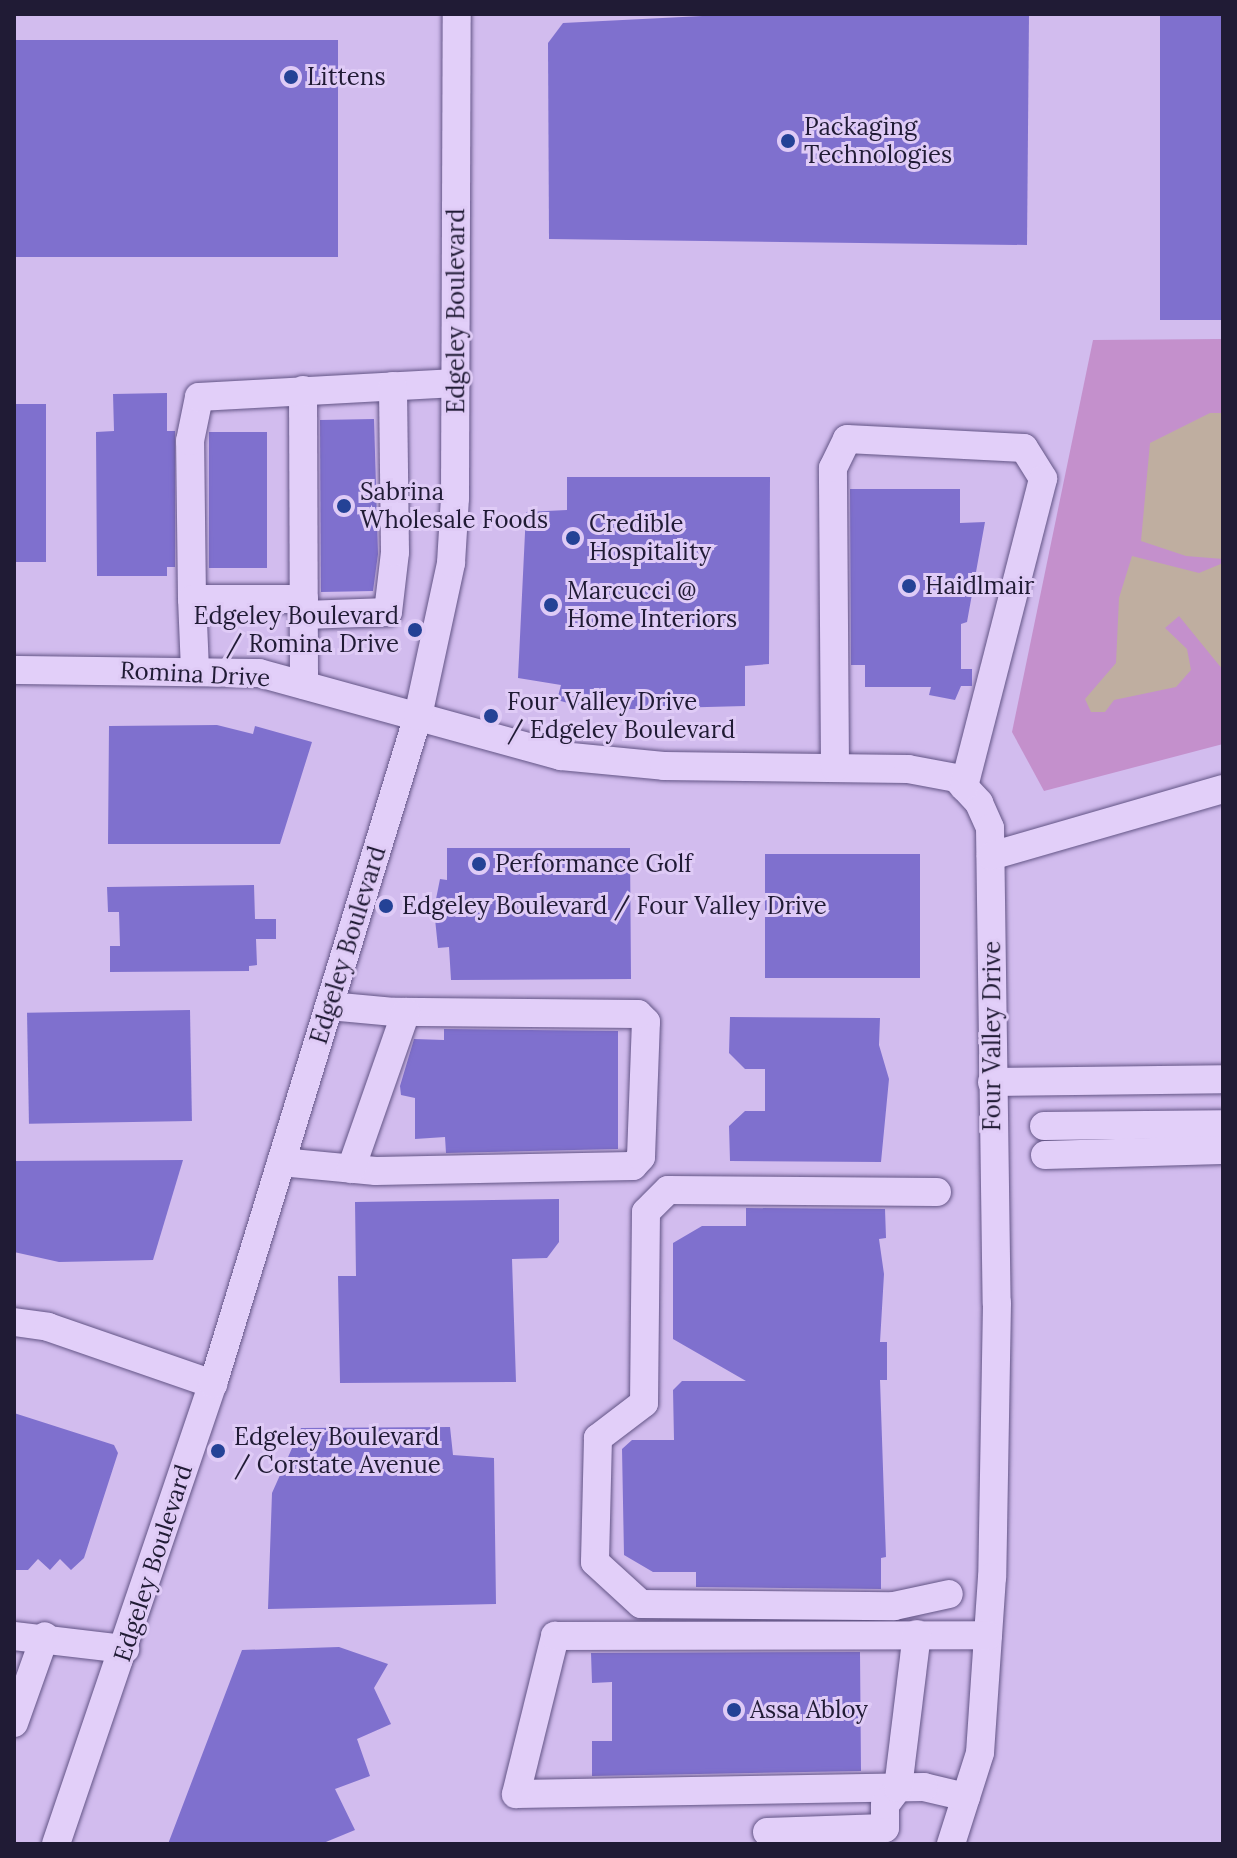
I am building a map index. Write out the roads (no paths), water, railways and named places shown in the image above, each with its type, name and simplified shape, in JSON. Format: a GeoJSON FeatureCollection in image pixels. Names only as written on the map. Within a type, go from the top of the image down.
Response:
{"type":"FeatureCollection","features":[{"type":"Feature","properties":{"kind":"street","name":"Edgeley Boulevard"},"geometry":{"type":"LineString","coordinates":[[56,1844],[213,1384],[418,716],[451,563],[456,383],[457,14]]}},
{"type":"Feature","properties":{"kind":"street"},"geometry":{"type":"LineString","coordinates":[[195,670],[190,441],[199,397],[456,383]]}},
{"type":"Feature","properties":{"kind":"street"},"geometry":{"type":"LineString","coordinates":[[192,599],[388,612],[395,552],[393,386]]}},
{"type":"Feature","properties":{"kind":"street"},"geometry":{"type":"LineString","coordinates":[[303,390],[304,685]]}},
{"type":"Feature","properties":{"kind":"street"},"geometry":{"type":"LineString","coordinates":[[835,768],[833,468],[847,439],[1024,448],[1043,479],[964,787]]}},
{"type":"Feature","properties":{"kind":"street","name":"Romina Drive"},"geometry":{"type":"LineString","coordinates":[[14,670],[259,673],[418,716]]}},
{"type":"Feature","properties":{"kind":"street"},"geometry":{"type":"LineString","coordinates":[[418,716],[561,756],[664,766],[908,769],[956,778],[964,787]]}},
{"type":"Feature","properties":{"kind":"street","name":"Four Valley Drive"},"geometry":{"type":"LineString","coordinates":[[951,1844],[980,1753],[988,1635],[997,1303],[990,828],[964,787]]}},
{"type":"Feature","properties":{"kind":"street"},"geometry":{"type":"LineString","coordinates":[[991,856],[1223,789]]}},
{"type":"Feature","properties":{"kind":"street"},"geometry":{"type":"LineString","coordinates":[[281,1162],[351,1169],[633,1166],[641,1157],[646,1022],[638,1014],[406,1012],[329,1006]]}},
{"type":"Feature","properties":{"kind":"street"},"geometry":{"type":"LineString","coordinates":[[351,1169],[406,1012]]}},
{"type":"Feature","properties":{"kind":"street"},"geometry":{"type":"LineString","coordinates":[[992,1082],[1223,1079]]}},
{"type":"Feature","properties":{"kind":"street"},"geometry":{"type":"LineString","coordinates":[[1045,1155],[1223,1150],[1223,1115]]}},
{"type":"Feature","properties":{"kind":"street"},"geometry":{"type":"LineString","coordinates":[[1044,1126],[1223,1124]]}},
{"type":"Feature","properties":{"kind":"street"},"geometry":{"type":"LineString","coordinates":[[937,1192],[668,1190],[646,1212],[644,1403],[598,1438],[595,1562],[641,1604],[894,1606],[949,1594]]}},
{"type":"Feature","properties":{"kind":"street"},"geometry":{"type":"LineString","coordinates":[[14,1322],[48,1327],[213,1384]]}},
{"type":"Feature","properties":{"kind":"street"},"geometry":{"type":"LineString","coordinates":[[767,1832],[885,1828],[885,1805],[898,1788],[917,1634]]}},
{"type":"Feature","properties":{"kind":"street"},"geometry":{"type":"LineString","coordinates":[[966,1797],[898,1788],[516,1794],[555,1636],[988,1635]]}},
{"type":"Feature","properties":{"kind":"street"},"geometry":{"type":"LineString","coordinates":[[14,1636],[45,1636],[125,1649]]}},
{"type":"Feature","properties":{"kind":"street"},"geometry":{"type":"LineString","coordinates":[[14,1723],[45,1636]]}},
{"type":"Feature","properties":{"kind":"place","name":"Littens"},"geometry":{"type":"Point","coordinates":[291,77]}},
{"type":"Feature","properties":{"kind":"place","name":"Packaging Technologies"},"geometry":{"type":"Point","coordinates":[788,141]}},
{"type":"Feature","properties":{"kind":"place","name":"Sabrina Wholesale Foods"},"geometry":{"type":"Point","coordinates":[344,506]}},
{"type":"Feature","properties":{"kind":"place","name":"Credible Hospitality"},"geometry":{"type":"Point","coordinates":[573,538]}},
{"type":"Feature","properties":{"kind":"place","name":"Haidlmair"},"geometry":{"type":"Point","coordinates":[909,586]}},
{"type":"Feature","properties":{"kind":"place","name":"Marcucci @ Home Interiors"},"geometry":{"type":"Point","coordinates":[551,605]}},
{"type":"Feature","properties":{"kind":"place","name":"Edgeley Boulevard / Romina Drive"},"geometry":{"type":"Point","coordinates":[415,630]}},
{"type":"Feature","properties":{"kind":"place","name":"Four Valley Drive / Edgeley Boulevard"},"geometry":{"type":"Point","coordinates":[491,716]}},
{"type":"Feature","properties":{"kind":"place","name":"Performance Golf"},"geometry":{"type":"Point","coordinates":[479,864]}},
{"type":"Feature","properties":{"kind":"place","name":"Edgeley Boulevard / Four Valley Drive"},"geometry":{"type":"Point","coordinates":[386,906]}},
{"type":"Feature","properties":{"kind":"place","name":"Edgeley Boulevard / Corstate Avenue"},"geometry":{"type":"Point","coordinates":[218,1451]}},
{"type":"Feature","properties":{"kind":"place","name":"Assa Abloy"},"geometry":{"type":"Point","coordinates":[734,1710]}}]}
